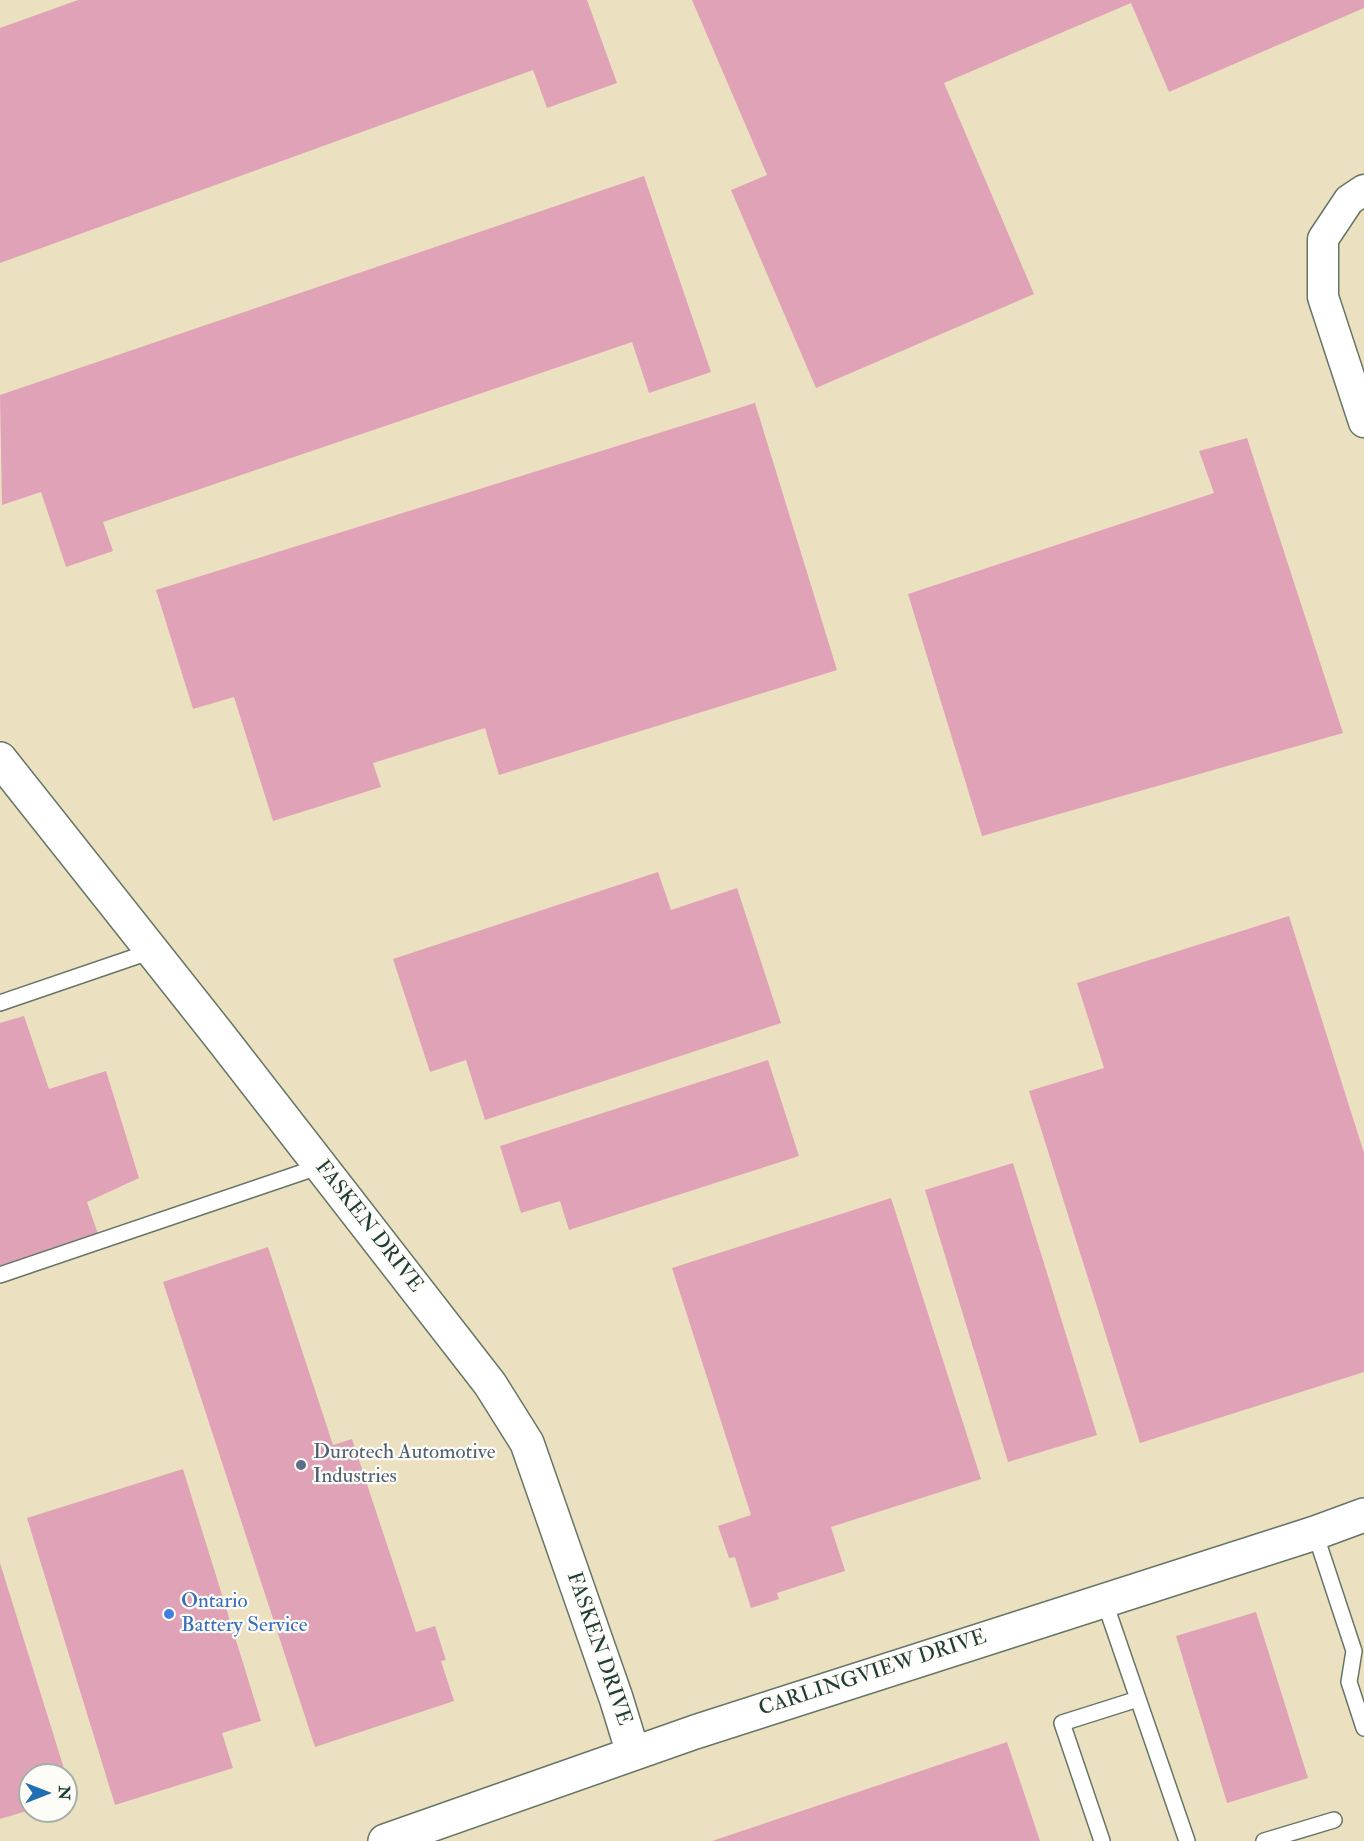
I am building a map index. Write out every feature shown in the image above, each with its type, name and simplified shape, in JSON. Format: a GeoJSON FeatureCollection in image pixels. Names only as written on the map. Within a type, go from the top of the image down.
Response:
{"type":"FeatureCollection","features":[{"type":"Feature","properties":{"kind":"street"},"geometry":{"type":"LineString","coordinates":[[1364,190],[1349,200],[1323,239],[1323,297],[1364,422]]}},
{"type":"Feature","properties":{"kind":"street","name":"FASKEN DRIVE"},"geometry":{"type":"LineString","coordinates":[[0,759],[490,1384],[527,1443],[633,1753]]}},
{"type":"Feature","properties":{"kind":"street","name":"CARLINGVIEW DRIVE"},"geometry":{"type":"LineString","coordinates":[[385,1841],[633,1753],[1316,1533],[1364,1515]]}},
{"type":"Feature","properties":{"kind":"lane"},"geometry":{"type":"LineString","coordinates":[[0,1003],[152,951]]}},
{"type":"Feature","properties":{"kind":"lane"},"geometry":{"type":"LineString","coordinates":[[0,1275],[321,1166]]}},
{"type":"Feature","properties":{"kind":"lane"},"geometry":{"type":"LineString","coordinates":[[1316,1533],[1359,1650],[1349,1682],[1364,1728]]}},
{"type":"Feature","properties":{"kind":"lane"},"geometry":{"type":"LineString","coordinates":[[1104,1600],[1187,1841]]}},
{"type":"Feature","properties":{"kind":"lane"},"geometry":{"type":"LineString","coordinates":[[1102,1841],[1062,1724],[1138,1699]]}},
{"type":"Feature","properties":{"kind":"lane"},"geometry":{"type":"LineString","coordinates":[[1264,1841],[1334,1820]]}},
{"type":"Feature","properties":{"kind":"building"},"geometry":{"type":"Polygon","coordinates":[[[78,0],[587,0],[617,83],[547,108],[533,70],[0,263],[0,28],[78,0]]]}},
{"type":"Feature","properties":{"kind":"building"},"geometry":{"type":"Polygon","coordinates":[[[692,0],[1364,0],[1364,8],[1169,92],[1131,3],[944,83],[1034,294],[816,388],[731,190],[767,175],[692,0]]]}},
{"type":"Feature","properties":{"kind":"building"},"geometry":{"type":"Polygon","coordinates":[[[644,176],[711,372],[649,393],[632,342],[103,522],[113,551],[66,567],[41,492],[2,505],[0,395],[644,176]]]}},
{"type":"Feature","properties":{"kind":"building"},"geometry":{"type":"Polygon","coordinates":[[[755,403],[837,670],[499,775],[485,728],[373,763],[381,787],[273,821],[234,697],[193,709],[156,590],[755,403]]]}},
{"type":"Feature","properties":{"kind":"building"},"geometry":{"type":"Polygon","coordinates":[[[1247,438],[1343,733],[982,836],[908,594],[1214,493],[1199,451],[1247,438]]]}},
{"type":"Feature","properties":{"kind":"building"},"geometry":{"type":"Polygon","coordinates":[[[658,872],[671,910],[737,888],[781,1023],[485,1120],[466,1060],[430,1072],[393,959],[658,872]]]}},
{"type":"Feature","properties":{"kind":"building"},"geometry":{"type":"Polygon","coordinates":[[[1289,916],[1364,1153],[1364,1372],[1140,1443],[1029,1091],[1104,1068],[1077,983],[1289,916]]]}},
{"type":"Feature","properties":{"kind":"building"},"geometry":{"type":"Polygon","coordinates":[[[24,1016],[49,1089],[106,1071],[139,1178],[87,1202],[98,1234],[0,1266],[0,1023],[24,1016]]]}},
{"type":"Feature","properties":{"kind":"building"},"geometry":{"type":"Polygon","coordinates":[[[768,1060],[799,1156],[569,1230],[560,1201],[521,1213],[500,1146],[768,1060]]]}},
{"type":"Feature","properties":{"kind":"building"},"geometry":{"type":"Polygon","coordinates":[[[1013,1163],[1097,1435],[1008,1462],[925,1190],[1013,1163]]]}},
{"type":"Feature","properties":{"kind":"building"},"geometry":{"type":"Polygon","coordinates":[[[891,1198],[981,1479],[831,1527],[845,1571],[777,1593],[779,1599],[751,1608],[735,1557],[729,1558],[718,1526],[751,1515],[672,1268],[891,1198]]]}},
{"type":"Feature","properties":{"kind":"building"},"geometry":{"type":"Polygon","coordinates":[[[268,1247],[333,1445],[352,1439],[416,1632],[435,1626],[446,1660],[441,1661],[454,1701],[315,1747],[163,1282],[268,1247]]]}},
{"type":"Feature","properties":{"kind":"building"},"geometry":{"type":"Polygon","coordinates":[[[183,1469],[261,1721],[222,1733],[233,1768],[115,1805],[27,1518],[183,1469]]]}},
{"type":"Feature","properties":{"kind":"building"},"geometry":{"type":"Polygon","coordinates":[[[0,1563],[62,1763],[18,1763],[18,1814],[0,1819],[0,1563]]]}},
{"type":"Feature","properties":{"kind":"building"},"geometry":{"type":"Polygon","coordinates":[[[1256,1612],[1308,1778],[1227,1803],[1176,1636],[1256,1612]]]}},
{"type":"Feature","properties":{"kind":"building"},"geometry":{"type":"Polygon","coordinates":[[[1007,1742],[1040,1841],[712,1841],[1007,1742]]]}},
{"type":"Feature","properties":{"kind":"place","name":"Durotech Automotive Industries"},"geometry":{"type":"Point","coordinates":[301,1465]}},
{"type":"Feature","properties":{"kind":"place","name":"Ontario Battery Service"},"geometry":{"type":"Point","coordinates":[169,1614]}}]}
